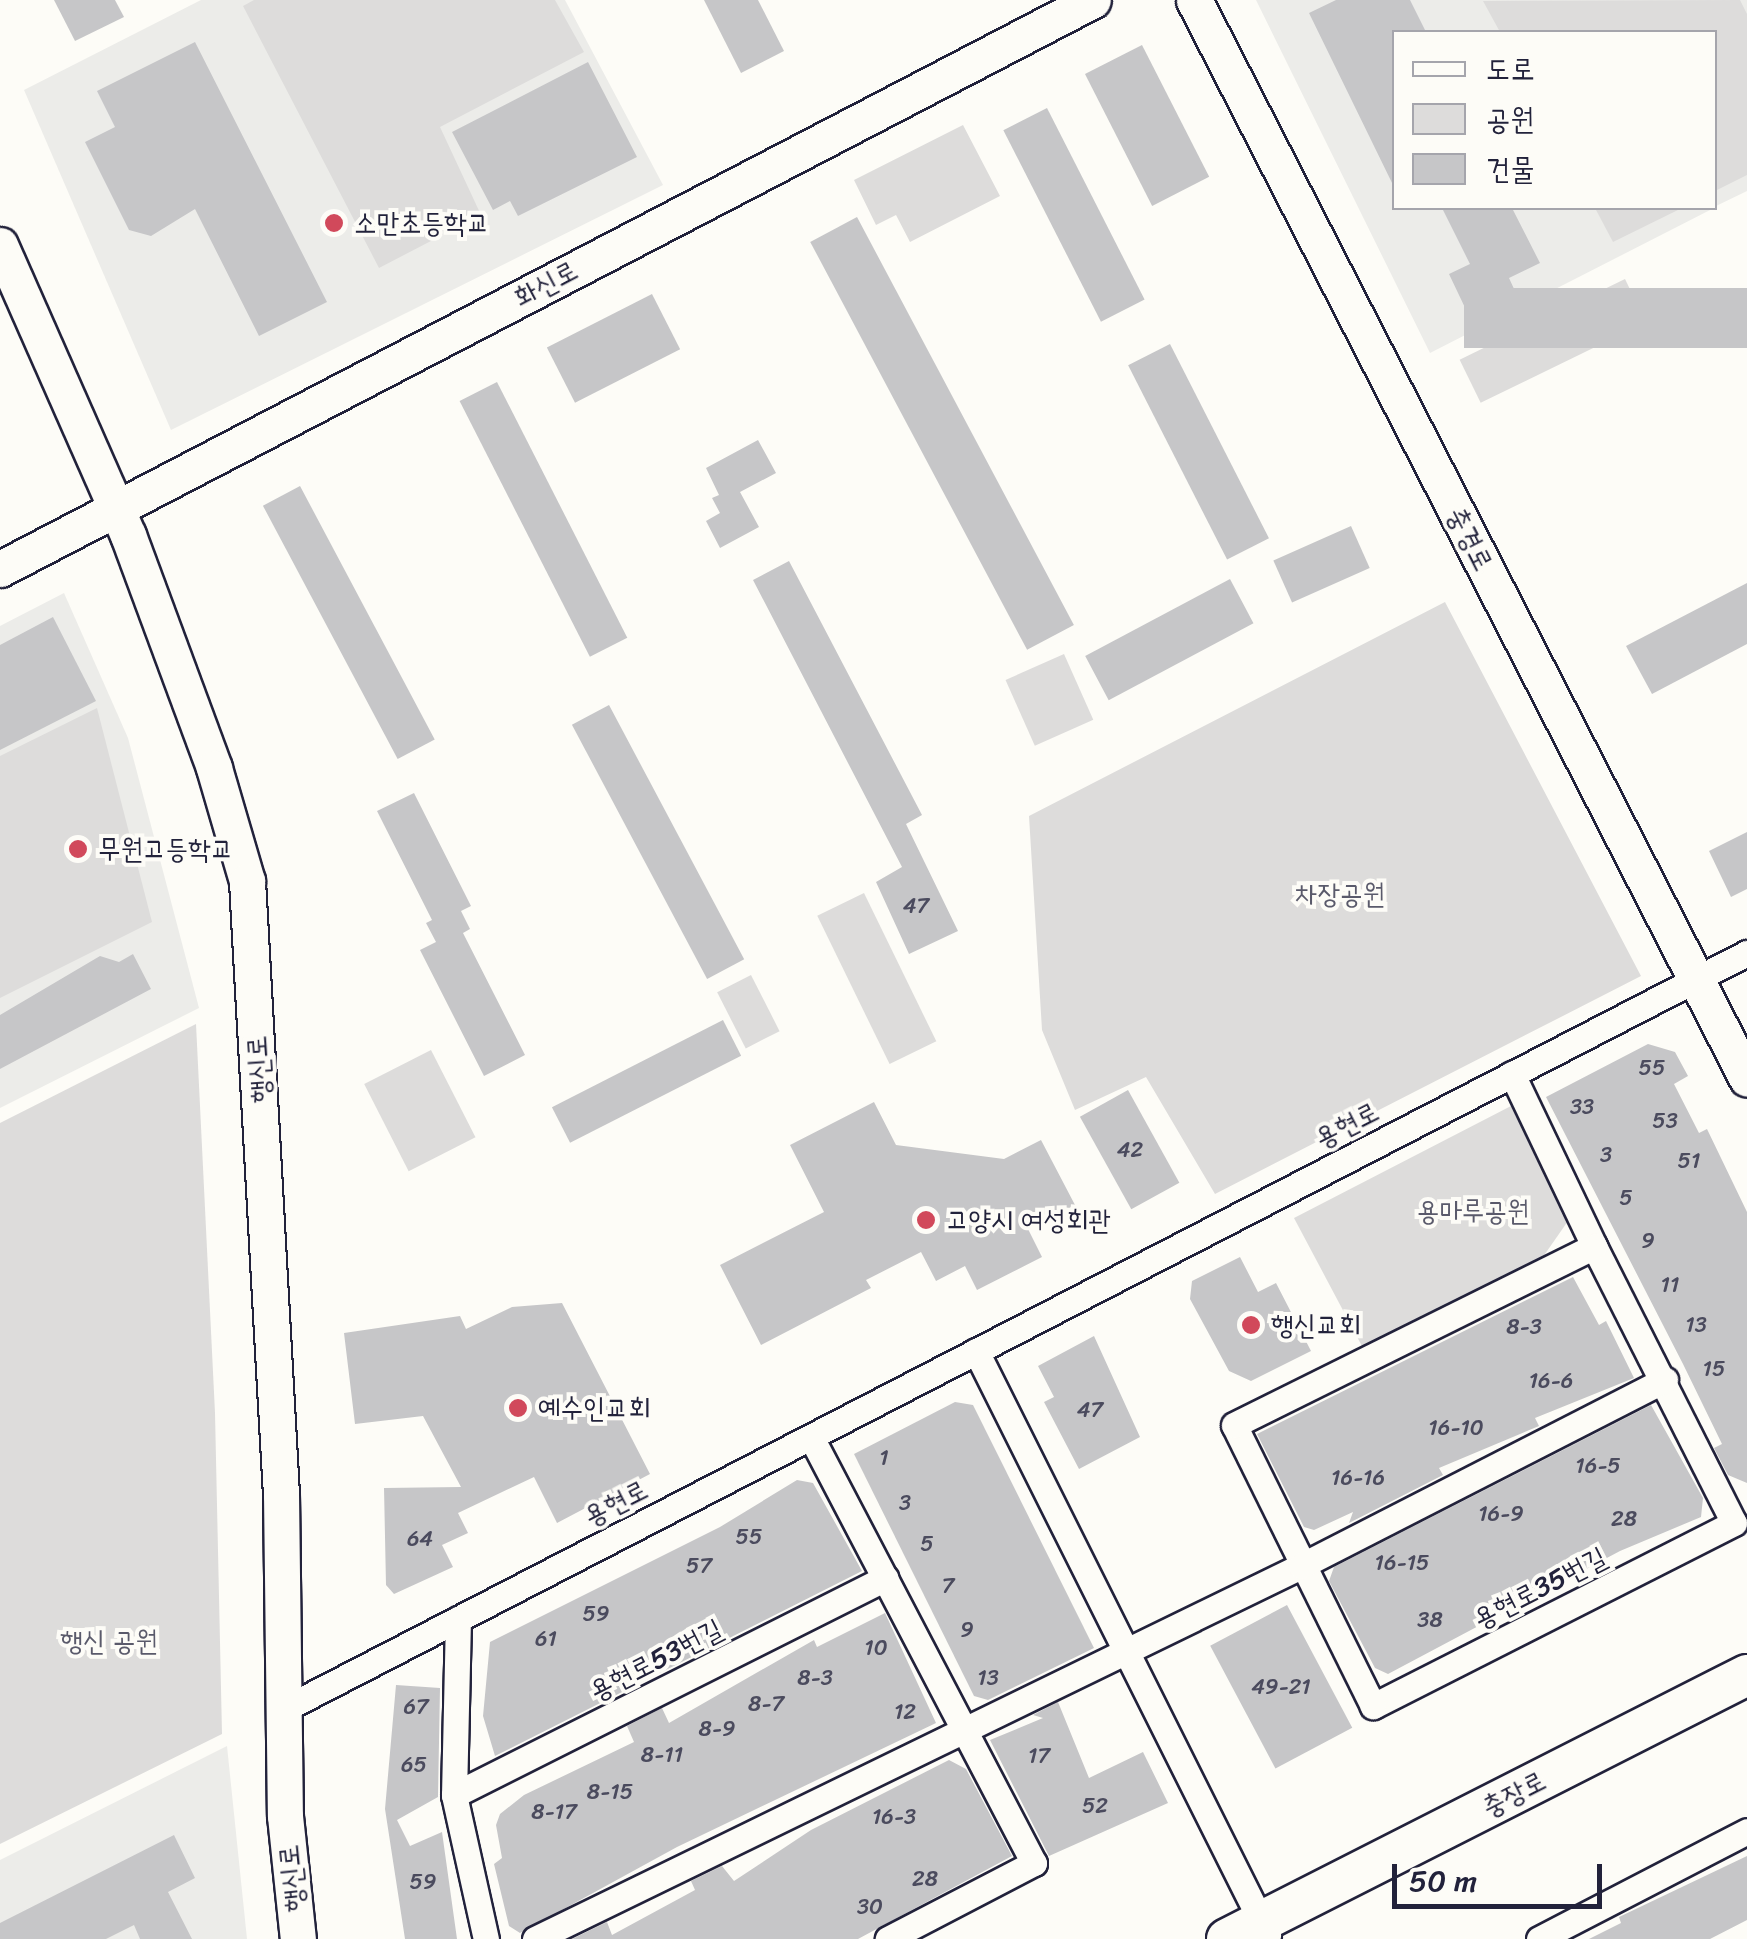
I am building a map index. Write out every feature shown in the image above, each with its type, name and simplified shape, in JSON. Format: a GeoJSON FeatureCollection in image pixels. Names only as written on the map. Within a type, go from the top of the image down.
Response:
{"type":"FeatureCollection","features":[{"type":"Feature","properties":{"kind":"main road","name":"화신로"},"geometry":{"type":"LineString","coordinates":[[0,570],[1093,0]]}},
{"type":"Feature","properties":{"kind":"main road","name":"충경로"},"geometry":{"type":"LineString","coordinates":[[1194,0],[1747,1079]]}},
{"type":"Feature","properties":{"kind":"main road","name":"행신로"},"geometry":{"type":"LineString","coordinates":[[0,245],[116,508],[214,768],[247,881],[279,1456],[285,1816],[298,1939]]}},
{"type":"Feature","properties":{"kind":"main road","name":"충장로"},"geometry":{"type":"LineString","coordinates":[[1253,1934],[1747,1675]]}},
{"type":"Feature","properties":{"kind":"street","name":"용현로"},"geometry":{"type":"LineString","coordinates":[[284,1708],[1747,953]]}},
{"type":"Feature","properties":{"kind":"street","name":"용현로35번길"},"geometry":{"type":"LineString","coordinates":[[1512,1074],[1734,1523],[1373,1706],[1234,1425],[1594,1246]]}},
{"type":"Feature","properties":{"kind":"street"},"geometry":{"type":"LineString","coordinates":[[976,1352],[1126,1652],[1253,1934]]}},
{"type":"Feature","properties":{"kind":"street"},"geometry":{"type":"LineString","coordinates":[[534,1939],[1301,1566],[1665,1380]]}},
{"type":"Feature","properties":{"kind":"street"},"geometry":{"type":"LineString","coordinates":[[810,1437],[1034,1862],[888,1939]]}},
{"type":"Feature","properties":{"kind":"street","name":"용현로53번길"},"geometry":{"type":"LineString","coordinates":[[454,1796],[884,1578]]}},
{"type":"Feature","properties":{"kind":"street"},"geometry":{"type":"LineString","coordinates":[[458,1619],[454,1796],[486,1939]]}},
{"type":"Feature","properties":{"kind":"street"},"geometry":{"type":"LineString","coordinates":[[1538,1939],[1747,1831]]}},
{"type":"Feature","properties":{"kind":"shaded area","name":"소만초등학교"},"geometry":{"type":"Polygon","coordinates":[[[201,0],[565,0],[663,185],[171,430],[24,90],[201,0]]]}},
{"type":"Feature","properties":{"kind":"shaded area"},"geometry":{"type":"Polygon","coordinates":[[[1256,0],[1747,0],[1747,191],[1717,206],[1717,30],[1392,30],[1392,210],[1710,210],[1430,353],[1256,0]]]}},
{"type":"Feature","properties":{"kind":"shaded area","name":"무원고등학교"},"geometry":{"type":"Polygon","coordinates":[[[64,593],[128,738],[199,1008],[0,1108],[0,626],[64,593]]]}},
{"type":"Feature","properties":{"kind":"shaded area"},"geometry":{"type":"Polygon","coordinates":[[[227,1746],[247,1939],[0,1939],[0,1860],[227,1746]]]}},
{"type":"Feature","properties":{"kind":"green space"},"geometry":{"type":"Polygon","coordinates":[[[254,0],[555,0],[584,52],[440,127],[481,215],[379,268],[243,6],[254,0]]]}},
{"type":"Feature","properties":{"kind":"green space"},"geometry":{"type":"Polygon","coordinates":[[[1740,0],[1747,14],[1747,175],[1717,190],[1717,30],[1499,30],[1483,1],[1740,0]]]}},
{"type":"Feature","properties":{"kind":"green space"},"geometry":{"type":"Polygon","coordinates":[[[963,125],[1000,196],[910,242],[896,215],[876,225],[854,180],[963,125]]]}},
{"type":"Feature","properties":{"kind":"green space"},"geometry":{"type":"Polygon","coordinates":[[[1596,210],[1678,210],[1613,242],[1596,210]]]}},
{"type":"Feature","properties":{"kind":"green space"},"geometry":{"type":"Polygon","coordinates":[[[1625,279],[1646,322],[1481,403],[1460,360],[1625,279]]]}},
{"type":"Feature","properties":{"kind":"green space","name":"차장공원"},"geometry":{"type":"Polygon","coordinates":[[[1445,602],[1641,976],[1215,1194],[1146,1077],[1075,1110],[1042,1030],[1029,816],[1445,602]]]}},
{"type":"Feature","properties":{"kind":"green space"},"geometry":{"type":"Polygon","coordinates":[[[1064,654],[1093,720],[1035,746],[1006,680],[1064,654]]]}},
{"type":"Feature","properties":{"kind":"green space"},"geometry":{"type":"Polygon","coordinates":[[[97,708],[152,922],[0,998],[0,756],[97,708]]]}},
{"type":"Feature","properties":{"kind":"green space"},"geometry":{"type":"Polygon","coordinates":[[[864,893],[936,1041],[890,1064],[817,916],[864,893]]]}},
{"type":"Feature","properties":{"kind":"green space"},"geometry":{"type":"Polygon","coordinates":[[[751,975],[780,1031],[746,1048],[717,992],[751,975]]]}},
{"type":"Feature","properties":{"kind":"green space","name":"행신 공원"},"geometry":{"type":"Polygon","coordinates":[[[196,1024],[215,1413],[222,1734],[0,1844],[0,1123],[196,1024]]]}},
{"type":"Feature","properties":{"kind":"green space"},"geometry":{"type":"Polygon","coordinates":[[[431,1050],[475,1137],[409,1171],[364,1084],[431,1050]]]}},
{"type":"Feature","properties":{"kind":"green space","name":"용마루공원"},"geometry":{"type":"Polygon","coordinates":[[[1511,1106],[1568,1221],[1538,1264],[1363,1348],[1294,1218],[1511,1106]]]}},
{"type":"Feature","properties":{"kind":"building"},"geometry":{"type":"Polygon","coordinates":[[[54,0],[115,0],[124,17],[75,41],[54,0]]]}},
{"type":"Feature","properties":{"kind":"building"},"geometry":{"type":"Polygon","coordinates":[[[704,0],[758,0],[784,51],[741,73],[704,0]]]}},
{"type":"Feature","properties":{"kind":"building"},"geometry":{"type":"Polygon","coordinates":[[[1336,0],[1410,0],[1425,30],[1392,30],[1392,183],[1309,13],[1336,0]]]}},
{"type":"Feature","properties":{"kind":"building"},"geometry":{"type":"Polygon","coordinates":[[[195,42],[327,302],[259,336],[195,209],[151,236],[129,230],[85,142],[115,127],[97,91],[195,42]]]}},
{"type":"Feature","properties":{"kind":"building"},"geometry":{"type":"Polygon","coordinates":[[[1142,45],[1209,177],[1152,206],[1085,74],[1142,45]]]}},
{"type":"Feature","properties":{"kind":"building"},"geometry":{"type":"Polygon","coordinates":[[[588,62],[637,157],[518,216],[510,201],[493,210],[452,132],[588,62]]]}},
{"type":"Feature","properties":{"kind":"building"},"geometry":{"type":"Polygon","coordinates":[[[1047,108],[1145,300],[1101,322],[1003,130],[1047,108]]]}},
{"type":"Feature","properties":{"kind":"building"},"geometry":{"type":"Polygon","coordinates":[[[1443,210],[1513,210],[1540,263],[1509,278],[1515,291],[1468,314],[1449,274],[1470,264],[1443,210]]]}},
{"type":"Feature","properties":{"kind":"building"},"geometry":{"type":"Polygon","coordinates":[[[857,217],[1074,625],[1027,650],[810,242],[857,217]]]}},
{"type":"Feature","properties":{"kind":"building"},"geometry":{"type":"Polygon","coordinates":[[[1464,288],[1747,288],[1747,348],[1464,348],[1464,288]]]}},
{"type":"Feature","properties":{"kind":"building"},"geometry":{"type":"Polygon","coordinates":[[[652,294],[680,349],[575,403],[547,348],[652,294]]]}},
{"type":"Feature","properties":{"kind":"building"},"geometry":{"type":"Polygon","coordinates":[[[1170,344],[1269,538],[1227,560],[1128,365],[1170,344]]]}},
{"type":"Feature","properties":{"kind":"building"},"geometry":{"type":"Polygon","coordinates":[[[497,382],[627,638],[590,657],[460,401],[497,382]]]}},
{"type":"Feature","properties":{"kind":"building"},"geometry":{"type":"Polygon","coordinates":[[[758,440],[776,473],[740,492],[759,527],[720,548],[706,521],[720,513],[712,498],[719,495],[706,468],[758,440]]]}},
{"type":"Feature","properties":{"kind":"building"},"geometry":{"type":"Polygon","coordinates":[[[300,486],[435,739],[398,759],[263,506],[300,486]]]}},
{"type":"Feature","properties":{"kind":"building"},"geometry":{"type":"Polygon","coordinates":[[[1351,526],[1370,568],[1292,603],[1273,561],[1351,526]]]}},
{"type":"Feature","properties":{"kind":"building"},"geometry":{"type":"Polygon","coordinates":[[[789,561],[922,815],[906,824],[958,931],[909,954],[876,882],[902,867],[753,580],[789,561]]]}},
{"type":"Feature","properties":{"kind":"building"},"geometry":{"type":"Polygon","coordinates":[[[1230,579],[1253,623],[1109,700],[1085,656],[1230,579]]]}},
{"type":"Feature","properties":{"kind":"building"},"geometry":{"type":"Polygon","coordinates":[[[1747,583],[1747,644],[1652,694],[1626,646],[1747,583]]]}},
{"type":"Feature","properties":{"kind":"building"},"geometry":{"type":"Polygon","coordinates":[[[53,617],[96,701],[0,750],[0,645],[53,617]]]}},
{"type":"Feature","properties":{"kind":"building"},"geometry":{"type":"Polygon","coordinates":[[[609,705],[744,959],[707,979],[572,725],[609,705]]]}},
{"type":"Feature","properties":{"kind":"building"},"geometry":{"type":"Polygon","coordinates":[[[414,793],[471,906],[461,911],[470,929],[463,933],[525,1055],[484,1076],[420,950],[436,942],[426,923],[432,920],[377,811],[414,793]]]}},
{"type":"Feature","properties":{"kind":"building"},"geometry":{"type":"Polygon","coordinates":[[[1747,832],[1747,889],[1731,897],[1709,851],[1747,832]]]}},
{"type":"Feature","properties":{"kind":"building"},"geometry":{"type":"Polygon","coordinates":[[[133,954],[151,989],[0,1069],[0,1015],[100,956],[119,962],[133,954]]]}},
{"type":"Feature","properties":{"kind":"building"},"geometry":{"type":"Polygon","coordinates":[[[723,1020],[741,1056],[570,1143],[552,1107],[723,1020]]]}},
{"type":"Feature","properties":{"kind":"building"},"geometry":{"type":"Polygon","coordinates":[[[1648,1044],[1675,1052],[1688,1076],[1674,1084],[1699,1133],[1707,1129],[1747,1212],[1747,1483],[1728,1475],[1714,1448],[1722,1444],[1546,1097],[1648,1044]]]}},
{"type":"Feature","properties":{"kind":"building"},"geometry":{"type":"Polygon","coordinates":[[[1128,1090],[1179,1183],[1131,1209],[1080,1117],[1128,1090]]]}},
{"type":"Feature","properties":{"kind":"building","name":"고양시 여성회관"},"geometry":{"type":"Polygon","coordinates":[[[874,1102],[896,1145],[1004,1159],[1041,1140],[1075,1205],[1028,1229],[1042,1257],[977,1290],[965,1266],[936,1281],[921,1252],[866,1280],[871,1288],[761,1345],[720,1265],[824,1212],[790,1145],[874,1102]]]}},
{"type":"Feature","properties":{"kind":"building","name":"행신교회"},"geometry":{"type":"Polygon","coordinates":[[[1240,1257],[1258,1292],[1276,1283],[1311,1351],[1251,1381],[1229,1371],[1190,1299],[1192,1281],[1240,1257]]]}},
{"type":"Feature","properties":{"kind":"building"},"geometry":{"type":"Polygon","coordinates":[[[1573,1277],[1599,1325],[1606,1321],[1634,1378],[1535,1418],[1539,1426],[1439,1468],[1443,1475],[1349,1523],[1353,1512],[1314,1530],[1304,1527],[1257,1434],[1573,1277]]]}},
{"type":"Feature","properties":{"kind":"building","name":"예수인교회"},"geometry":{"type":"Polygon","coordinates":[[[562,1303],[650,1474],[557,1523],[534,1477],[458,1513],[468,1533],[442,1545],[453,1567],[394,1594],[386,1585],[384,1488],[461,1487],[423,1416],[355,1424],[344,1333],[460,1316],[466,1329],[512,1307],[562,1303]]]}},
{"type":"Feature","properties":{"kind":"building"},"geometry":{"type":"Polygon","coordinates":[[[1094,1336],[1140,1437],[1079,1469],[1044,1402],[1054,1397],[1038,1366],[1094,1336]]]}},
{"type":"Feature","properties":{"kind":"building"},"geometry":{"type":"Polygon","coordinates":[[[955,1402],[973,1405],[1094,1648],[988,1700],[974,1696],[854,1454],[955,1402]]]}},
{"type":"Feature","properties":{"kind":"building"},"geometry":{"type":"Polygon","coordinates":[[[1651,1405],[1703,1498],[1701,1517],[1620,1551],[1388,1674],[1375,1668],[1329,1581],[1334,1567],[1651,1405]]]}},
{"type":"Feature","properties":{"kind":"building"},"geometry":{"type":"Polygon","coordinates":[[[797,1480],[813,1483],[862,1571],[495,1756],[483,1716],[490,1642],[720,1527],[797,1480]]]}},
{"type":"Feature","properties":{"kind":"building"},"geometry":{"type":"Polygon","coordinates":[[[1287,1605],[1352,1728],[1275,1769],[1210,1646],[1287,1605]]]}},
{"type":"Feature","properties":{"kind":"building"},"geometry":{"type":"Polygon","coordinates":[[[885,1613],[936,1723],[677,1847],[520,1933],[509,1926],[494,1864],[502,1858],[496,1825],[500,1814],[524,1795],[634,1742],[627,1726],[662,1708],[669,1723],[814,1640],[817,1647],[885,1613]]]}},
{"type":"Feature","properties":{"kind":"building"},"geometry":{"type":"Polygon","coordinates":[[[396,1685],[440,1688],[438,1797],[397,1820],[410,1846],[442,1832],[457,1939],[405,1939],[385,1809],[396,1685]]]}},
{"type":"Feature","properties":{"kind":"building"},"geometry":{"type":"Polygon","coordinates":[[[1058,1702],[1089,1778],[1143,1752],[1168,1803],[1049,1856],[990,1740],[1043,1718],[1033,1715],[1058,1702]]]}},
{"type":"Feature","properties":{"kind":"building"},"geometry":{"type":"Polygon","coordinates":[[[949,1760],[966,1769],[1012,1856],[858,1939],[572,1939],[607,1922],[612,1935],[695,1890],[691,1881],[722,1866],[734,1881],[811,1830],[949,1760]]]}},
{"type":"Feature","properties":{"kind":"building"},"geometry":{"type":"Polygon","coordinates":[[[174,1835],[195,1878],[168,1892],[192,1939],[140,1939],[134,1925],[106,1939],[0,1939],[0,1923],[174,1835]]]}},
{"type":"Feature","properties":{"kind":"building"},"geometry":{"type":"Polygon","coordinates":[[[1747,1856],[1747,1920],[1710,1939],[1589,1939],[1621,1923],[1619,1917],[1747,1856]]]}},
{"type":"Feature","properties":{"kind":"place","name":"소만초등학교"},"geometry":{"type":"Point","coordinates":[334,223]}},
{"type":"Feature","properties":{"kind":"place","name":"무원고등학교"},"geometry":{"type":"Point","coordinates":[78,849]}},
{"type":"Feature","properties":{"kind":"place","name":"고양시 여성회관"},"geometry":{"type":"Point","coordinates":[926,1220]}},
{"type":"Feature","properties":{"kind":"place","name":"행신교회"},"geometry":{"type":"Point","coordinates":[1251,1325]}},
{"type":"Feature","properties":{"kind":"place","name":"예수인교회"},"geometry":{"type":"Point","coordinates":[518,1408]}}]}
